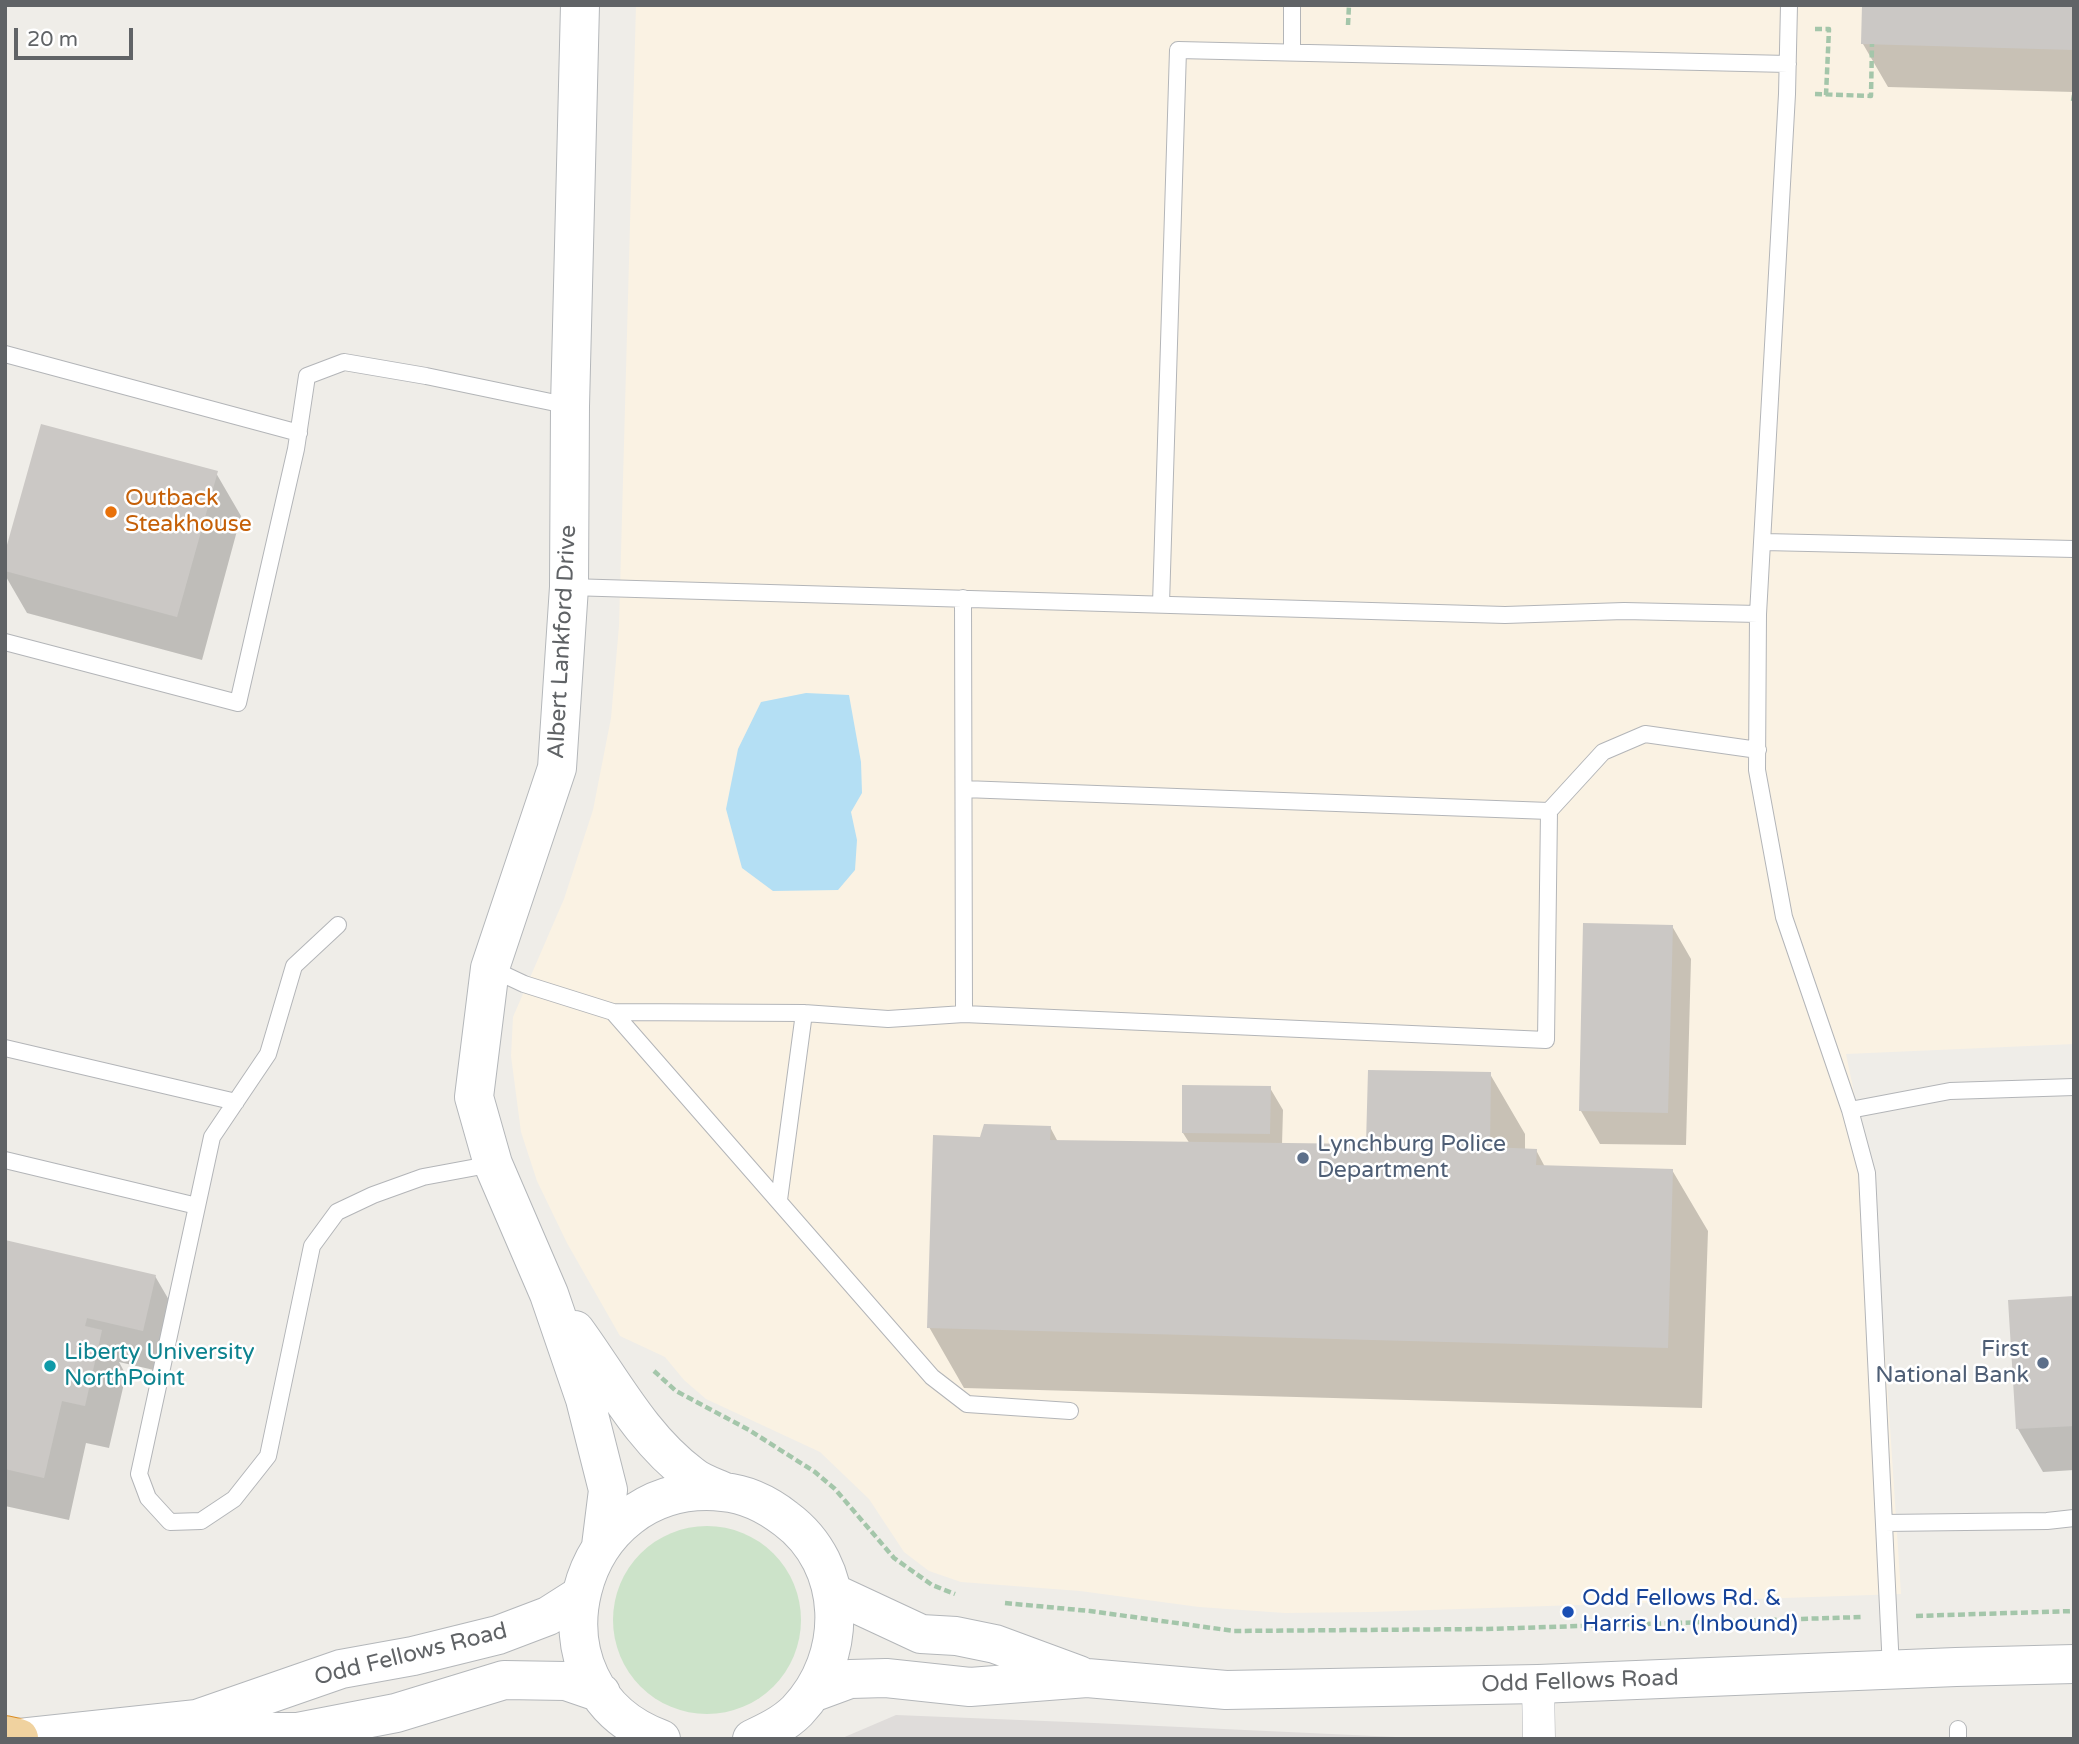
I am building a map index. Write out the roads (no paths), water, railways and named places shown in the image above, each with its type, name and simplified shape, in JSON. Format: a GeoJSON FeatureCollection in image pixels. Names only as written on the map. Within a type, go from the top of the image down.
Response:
{"type":"FeatureCollection","features":[{"type":"Feature","properties":{"kind":"highway"},"geometry":{"type":"LineString","coordinates":[[5,1735],[18,1738]]}},
{"type":"Feature","properties":{"kind":"main road","name":"Albert Lankford Drive"},"geometry":{"type":"LineString","coordinates":[[580,5],[570,406],[569,587],[557,768],[490,968],[474,1097],[493,1164],[549,1294],[585,1399],[608,1490],[601,1546]]}},
{"type":"Feature","properties":{"kind":"main road","name":"Albert Lankford Drive"},"geometry":{"type":"LineString","coordinates":[[549,1294],[645,1428],[671,1458],[692,1477],[725,1492]]}},
{"type":"Feature","properties":{"kind":"main road"},"geometry":{"type":"LineString","coordinates":[[653,1737],[622,1717],[601,1693],[586,1666],[579,1635],[581,1595],[587,1574],[601,1546],[623,1522],[649,1505],[673,1496],[699,1491],[725,1492],[762,1504],[795,1525],[812,1545],[825,1568],[833,1593],[833,1645],[825,1670],[812,1693],[795,1713],[752,1739]]}},
{"type":"Feature","properties":{"kind":"main road","name":"Odd Fellows Road"},"geometry":{"type":"LineString","coordinates":[[833,1593],[921,1634],[956,1636],[995,1644],[1087,1678]]}},
{"type":"Feature","properties":{"kind":"main road","name":"Odd Fellows Road"},"geometry":{"type":"LineString","coordinates":[[10,1739],[197,1719],[341,1669],[413,1656],[498,1635],[548,1616],[581,1595]]}},
{"type":"Feature","properties":{"kind":"main road","name":"Odd Fellows Road"},"geometry":{"type":"LineString","coordinates":[[812,1693],[850,1679],[887,1678],[970,1687],[1087,1678],[1226,1690],[1538,1684],[2074,1664]]}},
{"type":"Feature","properties":{"kind":"main road","name":"Odd Fellows Road"},"geometry":{"type":"LineString","coordinates":[[197,1719],[248,1731],[298,1732],[385,1721],[504,1680],[566,1681],[601,1693]]}},
{"type":"Feature","properties":{"kind":"street"},"geometry":{"type":"LineString","coordinates":[[1538,1684],[1539,1739]]}},
{"type":"Feature","properties":{"kind":"lane"},"geometry":{"type":"LineString","coordinates":[[1292,5],[1292,52]]}},
{"type":"Feature","properties":{"kind":"lane"},"geometry":{"type":"LineString","coordinates":[[1789,5],[1764,542],[1758,614],[1757,770],[1784,917],[1850,1110],[1867,1173],[1891,1670]]}},
{"type":"Feature","properties":{"kind":"lane"},"geometry":{"type":"LineString","coordinates":[[1161,604],[1178,50],[1788,64]]}},
{"type":"Feature","properties":{"kind":"lane"},"geometry":{"type":"LineString","coordinates":[[5,354],[299,433]]}},
{"type":"Feature","properties":{"kind":"lane"},"geometry":{"type":"LineString","coordinates":[[5,642],[238,703],[299,433],[307,376],[344,362],[570,406]]}},
{"type":"Feature","properties":{"kind":"lane"},"geometry":{"type":"LineString","coordinates":[[1764,542],[2074,549]]}},
{"type":"Feature","properties":{"kind":"lane"},"geometry":{"type":"LineString","coordinates":[[569,587],[1504,615],[1624,611],[1758,614]]}},
{"type":"Feature","properties":{"kind":"lane"},"geometry":{"type":"LineString","coordinates":[[963,598],[964,1014]]}},
{"type":"Feature","properties":{"kind":"lane"},"geometry":{"type":"LineString","coordinates":[[490,968],[524,984],[614,1012],[804,1013],[888,1019],[964,1014],[1546,1040],[1549,811],[1603,752],[1645,734],[1758,750]]}},
{"type":"Feature","properties":{"kind":"lane"},"geometry":{"type":"LineString","coordinates":[[964,789],[1549,811]]}},
{"type":"Feature","properties":{"kind":"lane"},"geometry":{"type":"LineString","coordinates":[[338,925],[294,966],[268,1054],[212,1137],[139,1474],[148,1499],[170,1522],[201,1521],[234,1499],[268,1456],[312,1246],[337,1212],[423,1177],[493,1164]]}},
{"type":"Feature","properties":{"kind":"lane"},"geometry":{"type":"LineString","coordinates":[[614,1012],[932,1377],[967,1404],[1070,1411]]}},
{"type":"Feature","properties":{"kind":"lane"},"geometry":{"type":"LineString","coordinates":[[779,1200],[804,1013]]}},
{"type":"Feature","properties":{"kind":"lane"},"geometry":{"type":"LineString","coordinates":[[5,1048],[236,1102]]}},
{"type":"Feature","properties":{"kind":"lane"},"geometry":{"type":"LineString","coordinates":[[1850,1110],[1950,1091],[2074,1087]]}},
{"type":"Feature","properties":{"kind":"lane"},"geometry":{"type":"LineString","coordinates":[[5,1160],[197,1206]]}},
{"type":"Feature","properties":{"kind":"lane"},"geometry":{"type":"LineString","coordinates":[[1884,1522],[2048,1521],[2074,1518]]}},
{"type":"Feature","properties":{"kind":"water"},"geometry":{"type":"Polygon","coordinates":[[[806,693],[849,695],[861,762],[862,793],[851,812],[857,840],[855,870],[838,890],[773,891],[742,868],[726,809],[738,749],[761,702],[806,693]]]}},
{"type":"Feature","properties":{"kind":"place","name":"Outback Steakhouse"},"geometry":{"type":"Point","coordinates":[111,512]}},
{"type":"Feature","properties":{"kind":"place","name":"Lynchburg Police Department"},"geometry":{"type":"Point","coordinates":[1303,1158]}},
{"type":"Feature","properties":{"kind":"place","name":"First National Bank"},"geometry":{"type":"Point","coordinates":[2043,1363]}},
{"type":"Feature","properties":{"kind":"place","name":"Liberty University NorthPoint"},"geometry":{"type":"Point","coordinates":[50,1366]}},
{"type":"Feature","properties":{"kind":"place","name":"Odd Fellows Rd. & Harris Ln. (Inbound)"},"geometry":{"type":"Point","coordinates":[1568,1612]}}]}
